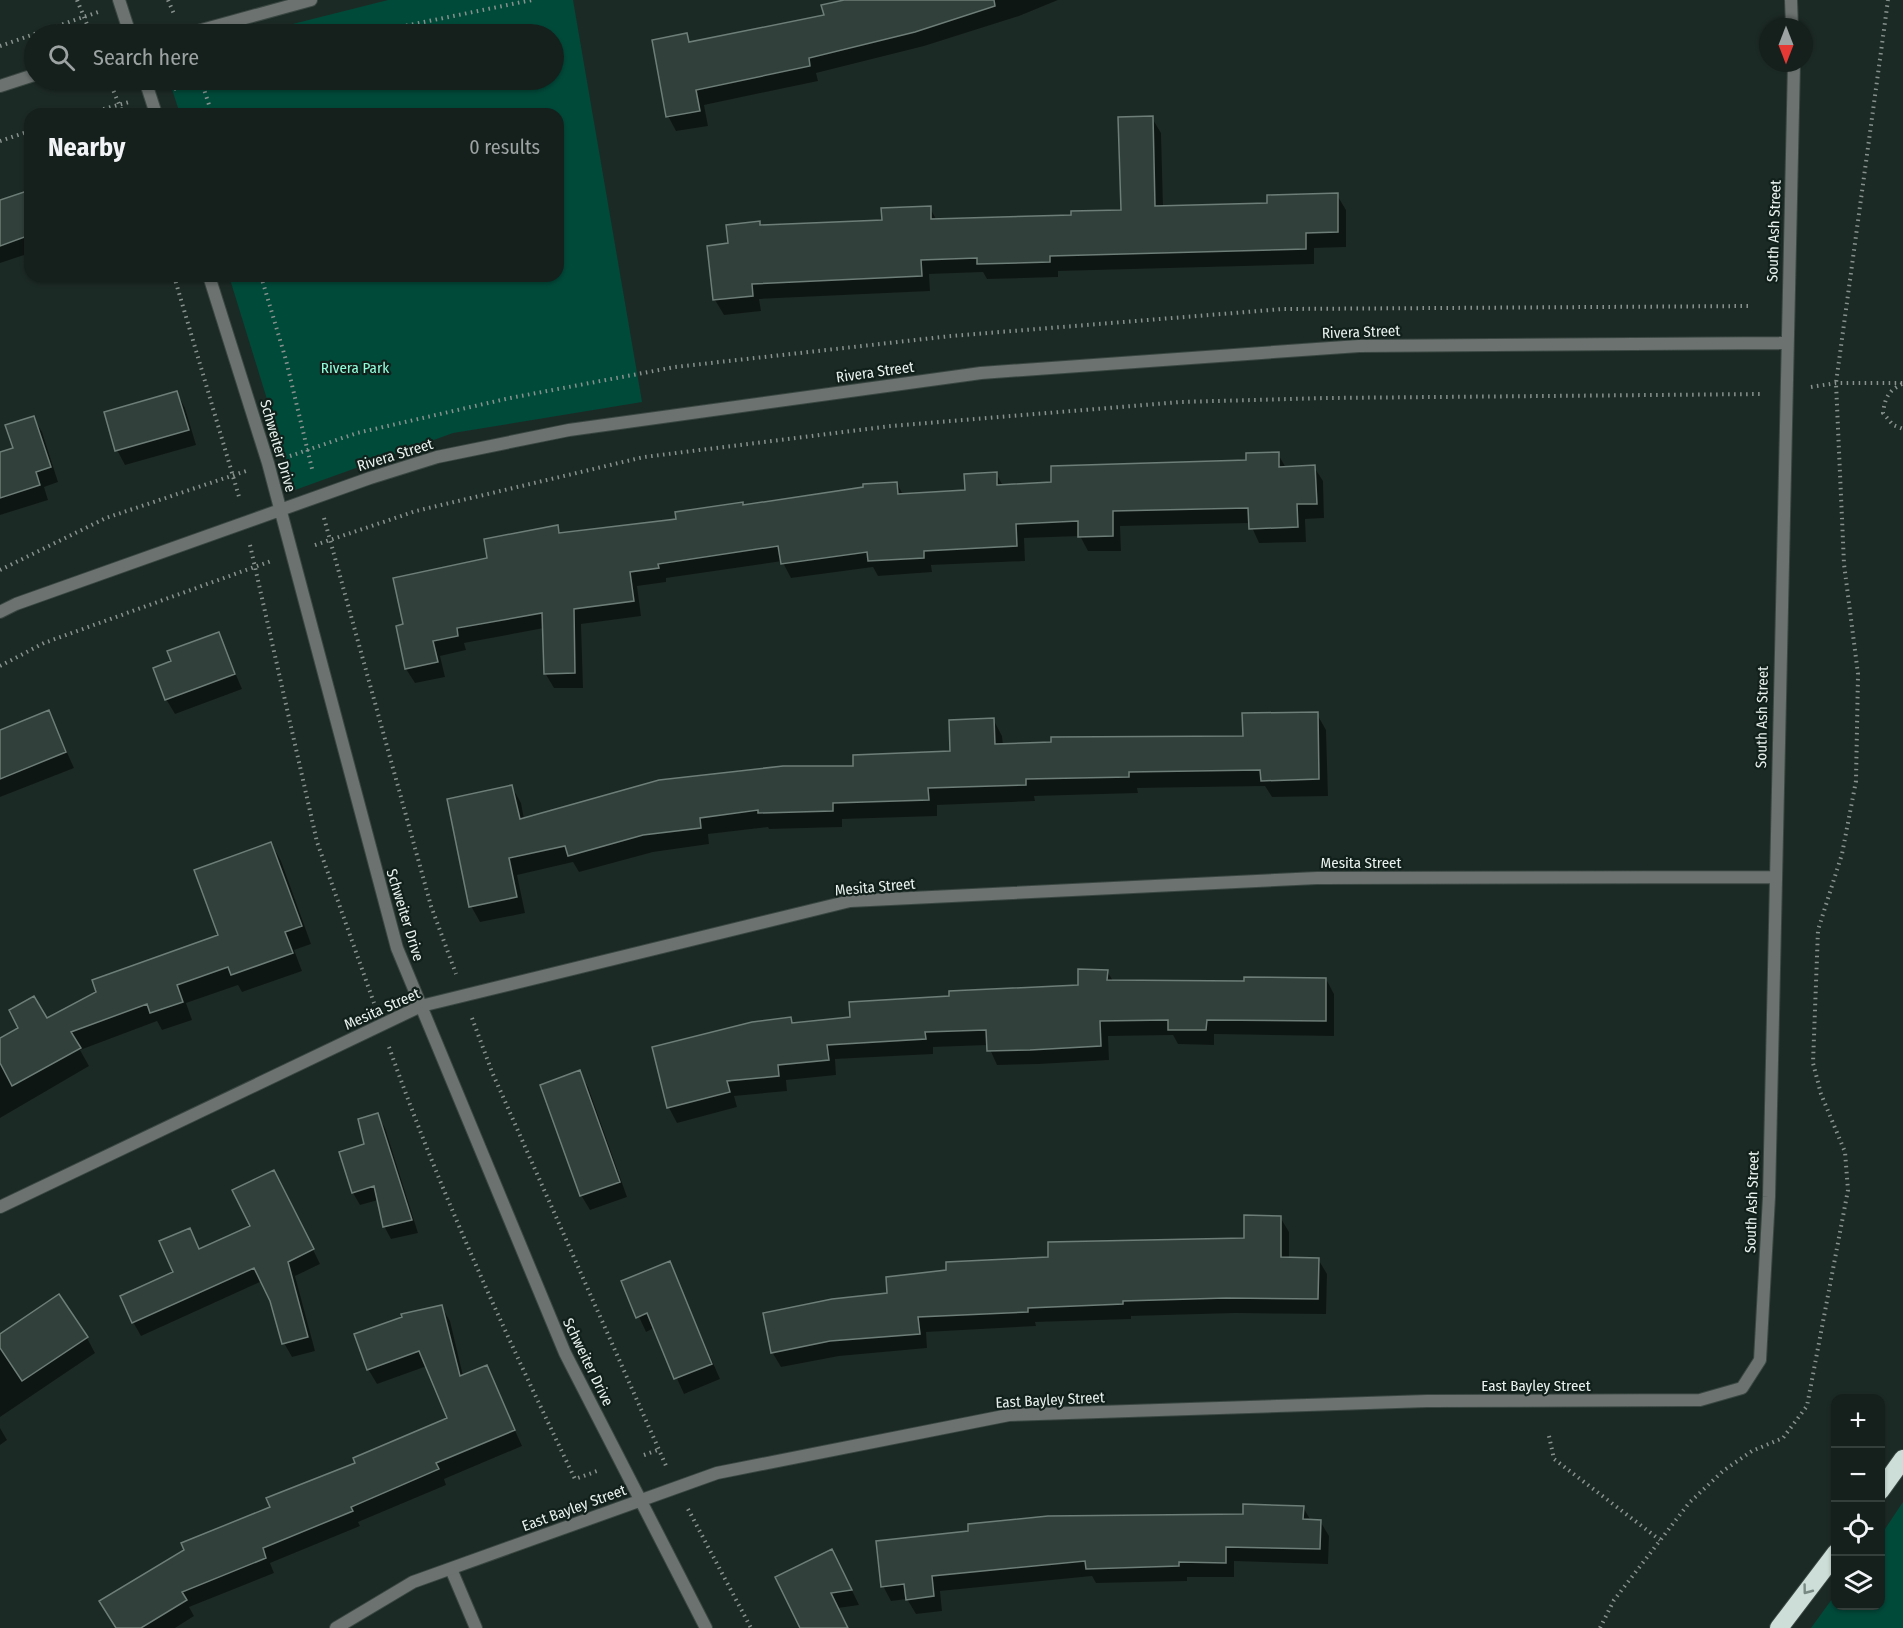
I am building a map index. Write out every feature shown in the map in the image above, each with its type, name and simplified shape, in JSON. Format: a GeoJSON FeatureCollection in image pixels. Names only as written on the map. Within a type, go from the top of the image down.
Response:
{"type":"FeatureCollection","features":[{"type":"Feature","properties":{"kind":"highway"},"geometry":{"type":"LineString","coordinates":[[1885,1485],[1903,1459]]}},
{"type":"Feature","properties":{"kind":"highway"},"geometry":{"type":"LineString","coordinates":[[1779,1628],[1834,1556]]}},
{"type":"Feature","properties":{"kind":"street"},"geometry":{"type":"LineString","coordinates":[[223,24],[311,0]]}},
{"type":"Feature","properties":{"kind":"street"},"geometry":{"type":"LineString","coordinates":[[1791,0],[1792,18]]}},
{"type":"Feature","properties":{"kind":"street"},"geometry":{"type":"LineString","coordinates":[[120,3],[127,24]]}},
{"type":"Feature","properties":{"kind":"street","name":"South Ash Street"},"geometry":{"type":"LineString","coordinates":[[1754,1369],[1760,1360],[1769,1197],[1774,877],[1794,72]]}},
{"type":"Feature","properties":{"kind":"street"},"geometry":{"type":"LineString","coordinates":[[0,86],[24,78]]}},
{"type":"Feature","properties":{"kind":"street"},"geometry":{"type":"LineString","coordinates":[[148,90],[154,108]]}},
{"type":"Feature","properties":{"kind":"street","name":"Schweiter Drive"},"geometry":{"type":"LineString","coordinates":[[211,282],[250,402],[281,510],[397,948],[565,1353],[706,1628]]}},
{"type":"Feature","properties":{"kind":"street","name":"Rivera Street"},"geometry":{"type":"LineString","coordinates":[[0,612],[16,604],[318,495],[437,458],[568,430],[981,373],[1359,346],[1786,343]]}},
{"type":"Feature","properties":{"kind":"street","name":"Mesita Street"},"geometry":{"type":"LineString","coordinates":[[0,1207],[420,1006],[850,901],[1317,878],[1774,877]]}},
{"type":"Feature","properties":{"kind":"street","name":"East Bayley Street"},"geometry":{"type":"LineString","coordinates":[[336,1628],[413,1582],[717,1473],[1010,1415],[1427,1401],[1700,1400],[1742,1388],[1754,1369]]}},
{"type":"Feature","properties":{"kind":"street"},"geometry":{"type":"LineString","coordinates":[[450,1569],[476,1628]]}},
{"type":"Feature","properties":{"kind":"path"},"geometry":{"type":"LineString","coordinates":[[77,0],[87,24]]}},
{"type":"Feature","properties":{"kind":"path"},"geometry":{"type":"LineString","coordinates":[[414,24],[532,0]]}},
{"type":"Feature","properties":{"kind":"path"},"geometry":{"type":"LineString","coordinates":[[1600,1628],[1614,1600],[1689,1503],[1724,1471],[1752,1451],[1783,1438],[1807,1406],[1848,1190],[1845,1152],[1821,1094],[1813,1063],[1818,930],[1842,854],[1856,781],[1858,674],[1844,564],[1836,383],[1888,0]]}},
{"type":"Feature","properties":{"kind":"path"},"geometry":{"type":"LineString","coordinates":[[61,24],[120,3]]}},
{"type":"Feature","properties":{"kind":"path"},"geometry":{"type":"LineString","coordinates":[[0,46],[24,37]]}},
{"type":"Feature","properties":{"kind":"path"},"geometry":{"type":"LineString","coordinates":[[113,90],[121,108]]}},
{"type":"Feature","properties":{"kind":"path"},"geometry":{"type":"LineString","coordinates":[[204,90],[210,108]]}},
{"type":"Feature","properties":{"kind":"path"},"geometry":{"type":"LineString","coordinates":[[0,141],[24,133]]}},
{"type":"Feature","properties":{"kind":"path"},"geometry":{"type":"LineString","coordinates":[[263,282],[286,360],[329,540],[431,906],[463,995],[492,1072],[651,1437],[751,1628]]}},
{"type":"Feature","properties":{"kind":"path"},"geometry":{"type":"LineString","coordinates":[[0,666],[44,643],[195,586],[416,511],[644,458],[891,426],[1180,402],[1326,398],[1766,394],[1836,383],[1903,383]]}},
{"type":"Feature","properties":{"kind":"path"},"geometry":{"type":"LineString","coordinates":[[1903,383],[1891,390],[1885,401],[1884,413],[1893,425],[1903,429]]}},
{"type":"Feature","properties":{"kind":"path"},"geometry":{"type":"LineString","coordinates":[[1549,1436],[1554,1459],[1660,1540]]}},
{"type":"Feature","properties":{"kind":"green space","name":"Rivera Park"},"geometry":{"type":"Polygon","coordinates":[[[388,0],[573,0],[642,402],[453,433],[295,490],[231,282],[564,282],[564,108],[178,108],[172,90],[564,90],[564,24],[293,24],[388,0]]]}},
{"type":"Feature","properties":{"kind":"green space"},"geometry":{"type":"Polygon","coordinates":[[[1903,1502],[1903,1628],[1811,1628],[1831,1600],[1831,1610],[1885,1610],[1885,1529],[1903,1502]]]}},
{"type":"Feature","properties":{"kind":"building"},"geometry":{"type":"Polygon","coordinates":[[[844,0],[994,0],[995,6],[915,32],[809,58],[810,66],[696,90],[700,111],[666,117],[652,40],[687,33],[689,42],[824,15],[821,5],[844,0]]]}},
{"type":"Feature","properties":{"kind":"building"},"geometry":{"type":"Polygon","coordinates":[[[1153,116],[1155,206],[1267,203],[1267,195],[1338,193],[1338,232],[1306,233],[1306,249],[1050,256],[1050,262],[977,264],[977,258],[921,260],[922,276],[752,284],[753,296],[713,300],[707,246],[728,243],[726,225],[760,221],[760,225],[882,220],[881,208],[931,206],[931,219],[1071,215],[1071,211],[1121,210],[1118,117],[1153,116]]]}},
{"type":"Feature","properties":{"kind":"building"},"geometry":{"type":"Polygon","coordinates":[[[24,192],[24,237],[0,246],[0,200],[24,192]]]}},
{"type":"Feature","properties":{"kind":"building"},"geometry":{"type":"Polygon","coordinates":[[[177,391],[189,430],[115,451],[104,412],[177,391]]]}},
{"type":"Feature","properties":{"kind":"building"},"geometry":{"type":"Polygon","coordinates":[[[34,416],[51,467],[36,472],[40,485],[0,498],[0,452],[13,448],[5,425],[34,416]]]}},
{"type":"Feature","properties":{"kind":"building"},"geometry":{"type":"Polygon","coordinates":[[[1279,452],[1279,467],[1315,465],[1317,504],[1297,504],[1298,527],[1249,529],[1248,508],[1113,511],[1113,536],[1078,537],[1078,521],[1016,524],[1017,546],[924,551],[924,558],[868,561],[867,552],[781,564],[778,546],[658,564],[659,568],[630,572],[634,601],[574,609],[575,673],[544,674],[542,613],[457,628],[458,636],[433,641],[438,662],[405,669],[396,626],[403,624],[393,578],[487,558],[484,539],[558,525],[559,533],[676,519],[675,512],[743,502],[743,505],[863,487],[863,484],[897,482],[898,494],[965,490],[964,474],[997,472],[997,485],[1051,482],[1051,466],[1246,460],[1246,453],[1279,452]]]}},
{"type":"Feature","properties":{"kind":"building"},"geometry":{"type":"Polygon","coordinates":[[[219,632],[235,674],[165,700],[153,668],[171,661],[167,651],[219,632]]]}},
{"type":"Feature","properties":{"kind":"building"},"geometry":{"type":"Polygon","coordinates":[[[49,710],[66,752],[0,779],[0,730],[49,710]]]}},
{"type":"Feature","properties":{"kind":"building"},"geometry":{"type":"Polygon","coordinates":[[[1318,712],[1319,779],[1261,781],[1260,770],[1129,772],[1129,777],[1026,779],[1026,785],[928,788],[929,800],[833,803],[833,811],[758,813],[758,810],[700,818],[701,828],[643,835],[568,856],[565,846],[509,858],[517,897],[469,907],[447,799],[512,785],[520,819],[659,780],[783,766],[853,766],[853,755],[950,751],[949,720],[994,718],[995,744],[1051,742],[1051,737],[1243,736],[1242,713],[1318,712]]]}},
{"type":"Feature","properties":{"kind":"building"},"geometry":{"type":"Polygon","coordinates":[[[271,842],[302,926],[285,932],[293,953],[231,975],[228,967],[177,985],[183,1002],[150,1013],[147,1004],[71,1032],[81,1048],[12,1086],[0,1063],[0,1038],[18,1028],[9,1010],[34,996],[47,1018],[96,992],[92,980],[218,935],[194,870],[271,842]]]}},
{"type":"Feature","properties":{"kind":"building"},"geometry":{"type":"Polygon","coordinates":[[[1078,969],[1108,970],[1107,980],[1244,981],[1244,977],[1326,978],[1326,1021],[1207,1020],[1206,1030],[1168,1030],[1168,1020],[1100,1021],[1101,1046],[1030,1050],[987,1051],[986,1030],[925,1032],[926,1039],[827,1045],[829,1060],[778,1065],[779,1076],[727,1081],[730,1092],[667,1108],[652,1047],[752,1022],[791,1017],[792,1023],[850,1017],[849,1002],[949,996],[949,991],[1078,985],[1078,969]]]}},
{"type":"Feature","properties":{"kind":"building"},"geometry":{"type":"Polygon","coordinates":[[[580,1070],[620,1182],[580,1196],[540,1085],[580,1070]]]}},
{"type":"Feature","properties":{"kind":"building"},"geometry":{"type":"Polygon","coordinates":[[[378,1113],[412,1220],[383,1227],[374,1186],[352,1193],[339,1152],[364,1144],[358,1119],[378,1113]]]}},
{"type":"Feature","properties":{"kind":"building"},"geometry":{"type":"Polygon","coordinates":[[[274,1170],[314,1249],[288,1262],[308,1337],[282,1344],[270,1301],[254,1268],[132,1323],[120,1296],[173,1272],[159,1241],[190,1228],[199,1249],[250,1226],[232,1190],[274,1170]]]}},
{"type":"Feature","properties":{"kind":"building"},"geometry":{"type":"Polygon","coordinates":[[[1244,1215],[1281,1216],[1281,1257],[1319,1258],[1318,1299],[1226,1298],[1123,1301],[1123,1304],[1028,1308],[1028,1312],[918,1317],[920,1334],[830,1341],[771,1353],[763,1313],[832,1299],[887,1293],[886,1277],[946,1270],[946,1262],[1048,1257],[1048,1242],[1244,1238],[1244,1215]]]}},
{"type":"Feature","properties":{"kind":"building"},"geometry":{"type":"Polygon","coordinates":[[[670,1261],[712,1364],[674,1379],[647,1313],[636,1318],[621,1281],[670,1261]]]}},
{"type":"Feature","properties":{"kind":"building"},"geometry":{"type":"Polygon","coordinates":[[[59,1294],[88,1337],[22,1381],[0,1348],[0,1334],[59,1294]]]}},
{"type":"Feature","properties":{"kind":"building"},"geometry":{"type":"Polygon","coordinates":[[[442,1305],[460,1376],[487,1365],[515,1430],[436,1463],[439,1469],[351,1507],[353,1511],[263,1548],[266,1558],[182,1592],[187,1600],[141,1628],[116,1628],[99,1601],[184,1550],[181,1543],[270,1507],[266,1498],[355,1463],[353,1458],[447,1418],[419,1351],[367,1370],[354,1334],[402,1317],[401,1314],[442,1305]]]}},
{"type":"Feature","properties":{"kind":"building"},"geometry":{"type":"Polygon","coordinates":[[[1243,1504],[1304,1506],[1303,1519],[1321,1520],[1320,1549],[1226,1547],[1226,1563],[1179,1562],[1179,1566],[1086,1569],[1085,1561],[932,1576],[934,1596],[906,1600],[904,1584],[881,1587],[876,1541],[968,1531],[968,1524],[1048,1516],[1243,1514],[1243,1504]]]}},
{"type":"Feature","properties":{"kind":"building"},"geometry":{"type":"Polygon","coordinates":[[[832,1549],[852,1590],[831,1593],[848,1628],[800,1628],[775,1577],[832,1549]]]}}]}
